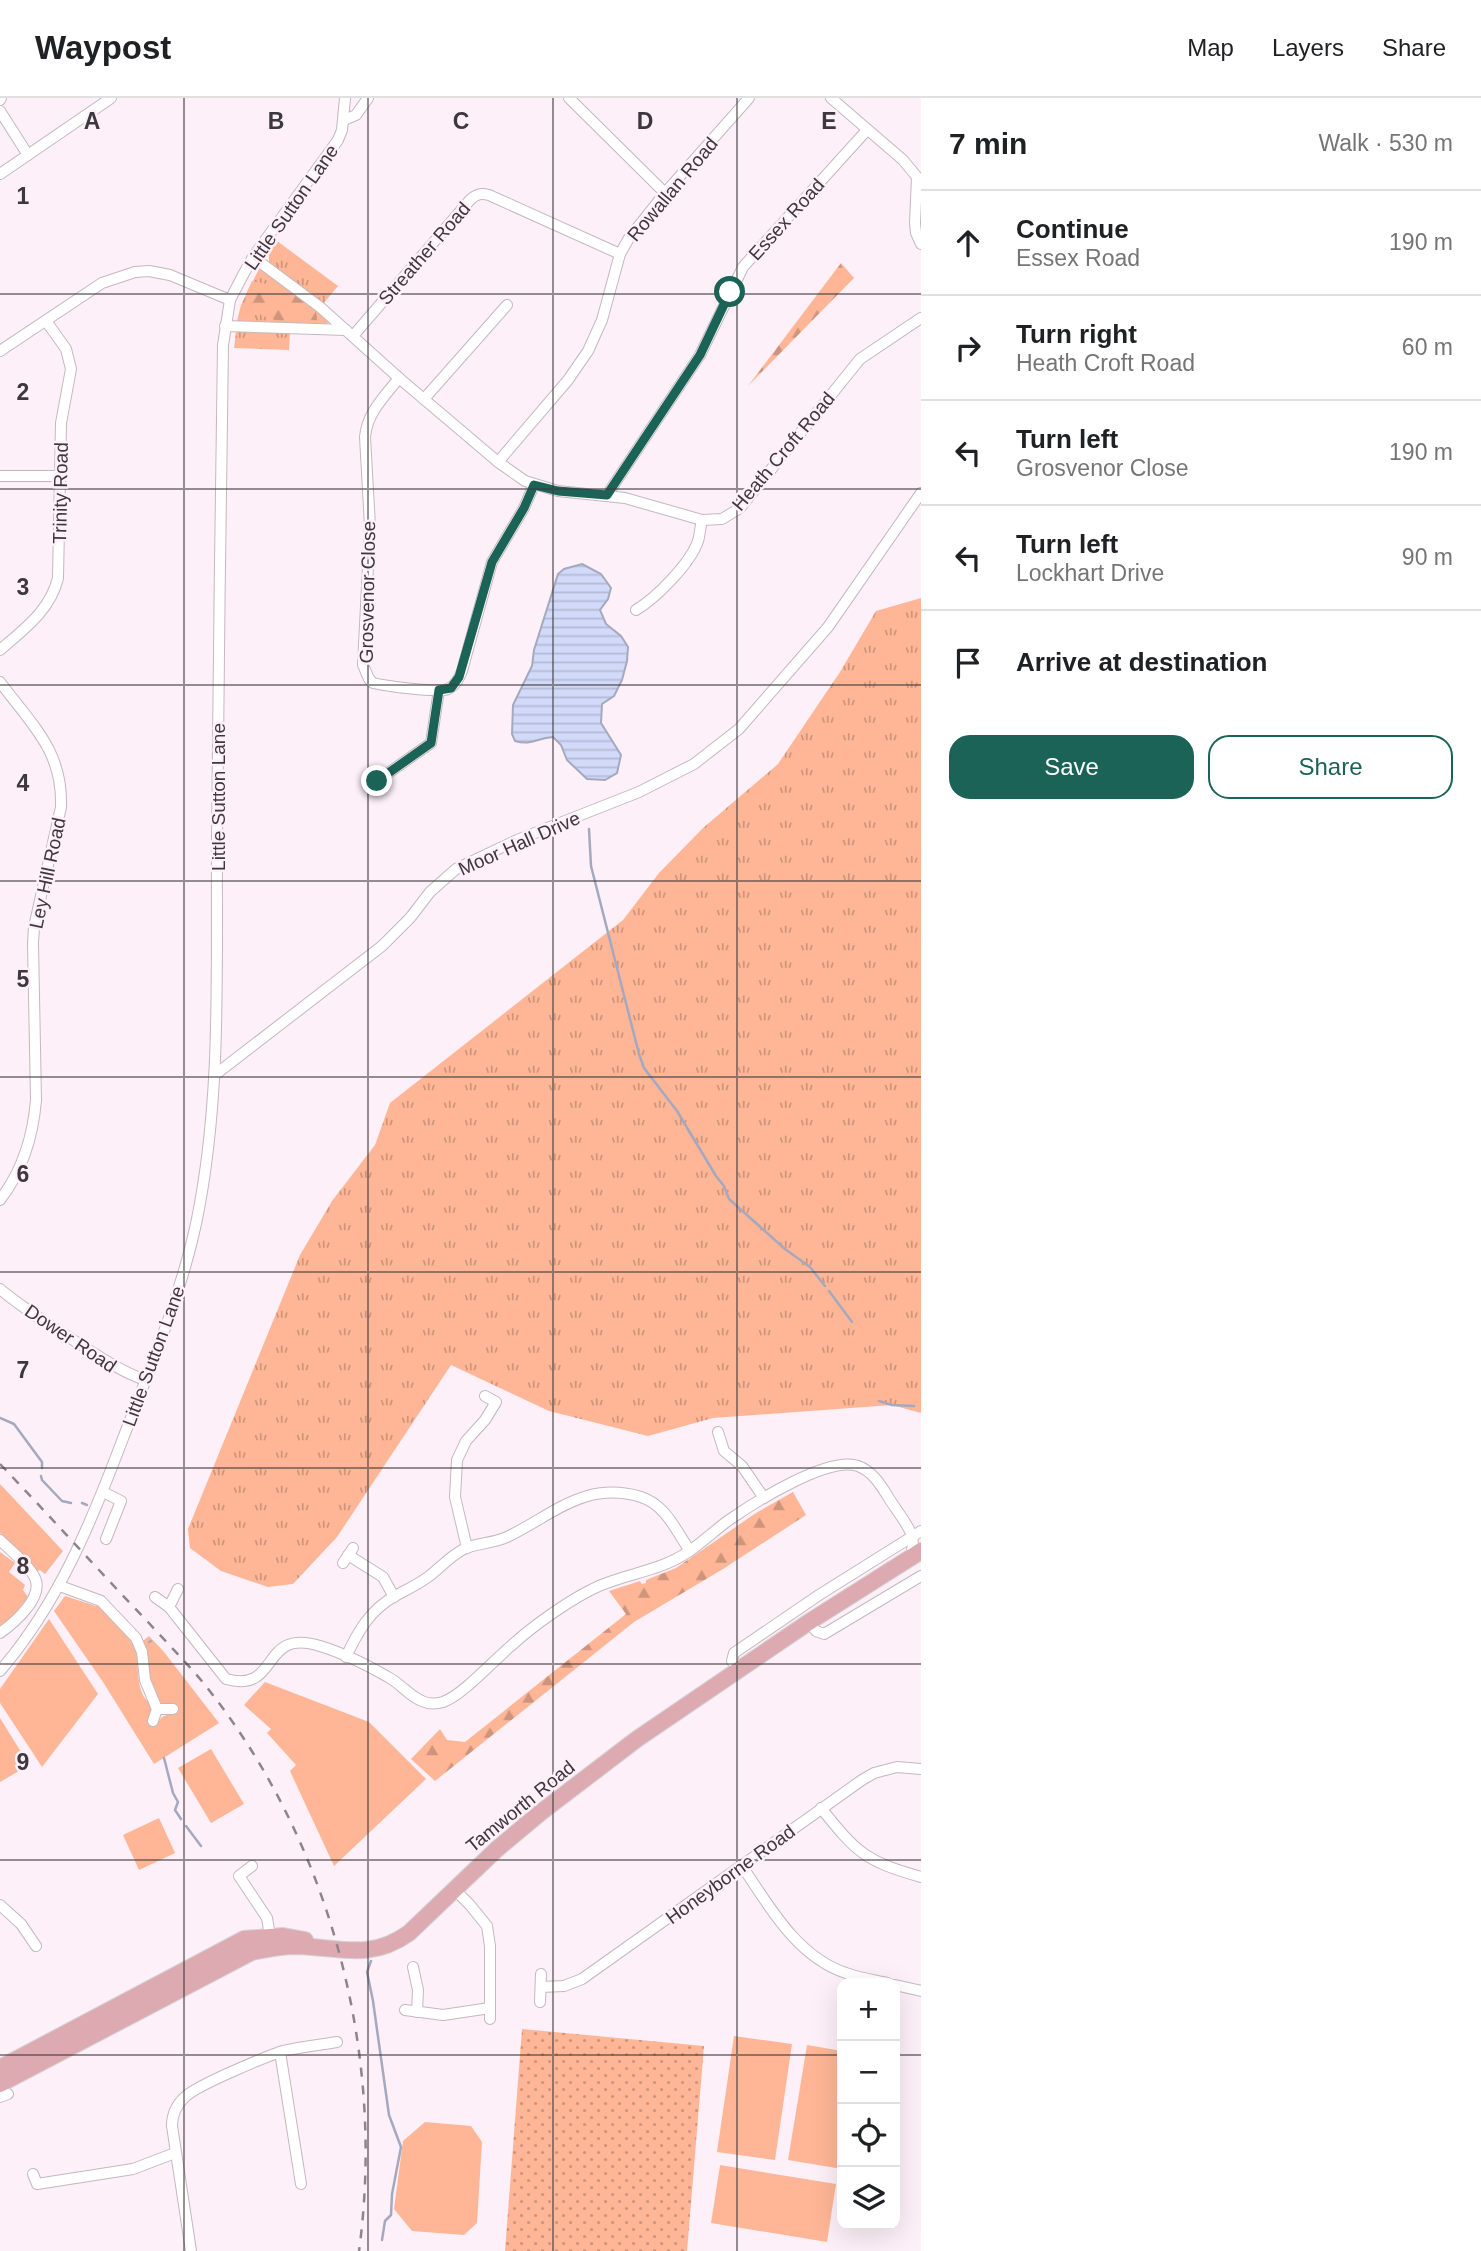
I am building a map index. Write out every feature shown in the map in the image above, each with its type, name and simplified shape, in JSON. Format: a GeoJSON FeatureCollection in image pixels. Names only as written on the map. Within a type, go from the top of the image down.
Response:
{"type":"FeatureCollection","features":[{"type":"Feature","properties":{"kind":"main road","name":"Tamworth Road"},"geometry":{"type":"LineString","coordinates":[[0,2068],[244,1939],[271,1942],[298,1937],[324,1947],[363,1951],[386,1947],[409,1933],[497,1849],[540,1813],[637,1739],[809,1622],[916,1554]]}},
{"type":"Feature","properties":{"kind":"main road","name":"Tamworth Road"},"geometry":{"type":"LineString","coordinates":[[3,2092],[271,1942]]}},
{"type":"Feature","properties":{"kind":"street"},"geometry":{"type":"LineString","coordinates":[[0,174],[111,98]]}},
{"type":"Feature","properties":{"kind":"street","name":"Little Sutton Lane"},"geometry":{"type":"LineString","coordinates":[[0,1671],[20,1648],[60,1586],[103,1492],[177,1295],[197,1220],[216,1074],[225,326],[230,300],[253,257],[338,140],[344,120],[345,98]]}},
{"type":"Feature","properties":{"kind":"street","name":"Little Sutton Lane"},"geometry":{"type":"LineString","coordinates":[[344,120],[356,115],[368,98]]}},
{"type":"Feature","properties":{"kind":"street"},"geometry":{"type":"LineString","coordinates":[[569,98],[665,193]]}},
{"type":"Feature","properties":{"kind":"street","name":"Rowallan Road"},"geometry":{"type":"LineString","coordinates":[[498,462],[568,380],[588,351],[602,320],[620,254],[629,238],[749,98]]}},
{"type":"Feature","properties":{"kind":"street"},"geometry":{"type":"LineString","coordinates":[[831,98],[919,176],[915,223],[921,244]]}},
{"type":"Feature","properties":{"kind":"street"},"geometry":{"type":"LineString","coordinates":[[0,111],[28,155]]}},
{"type":"Feature","properties":{"kind":"street","name":"Essex Road"},"geometry":{"type":"LineString","coordinates":[[607,495],[700,355],[743,267],[867,130]]}},
{"type":"Feature","properties":{"kind":"street","name":"Streather Road"},"geometry":{"type":"LineString","coordinates":[[349,333],[475,195],[489,195],[620,254]]}},
{"type":"Feature","properties":{"kind":"street"},"geometry":{"type":"LineString","coordinates":[[253,257],[305,294],[399,378],[514,474],[534,485],[558,491],[607,495],[643,502],[702,520],[698,543],[674,577],[651,601],[636,610]]}},
{"type":"Feature","properties":{"kind":"street"},"geometry":{"type":"LineString","coordinates":[[0,351],[102,283],[135,272],[149,271],[170,275],[230,300]]}},
{"type":"Feature","properties":{"kind":"street"},"geometry":{"type":"LineString","coordinates":[[424,399],[507,305]]}},
{"type":"Feature","properties":{"kind":"street","name":"Heath Croft Road"},"geometry":{"type":"LineString","coordinates":[[702,520],[722,519],[740,508],[860,359],[921,318]]}},
{"type":"Feature","properties":{"kind":"street","name":"Trinity Road"},"geometry":{"type":"LineString","coordinates":[[0,650],[46,608],[56,588],[59,566],[61,423],[71,369],[66,349],[47,321]]}},
{"type":"Feature","properties":{"kind":"street"},"geometry":{"type":"LineString","coordinates":[[225,326],[349,333]]}},
{"type":"Feature","properties":{"kind":"street","name":"Grosvenor Close"},"geometry":{"type":"LineString","coordinates":[[399,378],[366,424],[370,526],[363,665],[373,683],[439,690]]}},
{"type":"Feature","properties":{"kind":"street"},"geometry":{"type":"LineString","coordinates":[[0,476],[61,477]]}},
{"type":"Feature","properties":{"kind":"street"},"geometry":{"type":"LineString","coordinates":[[377,781],[431,743],[439,690],[451,688],[459,677],[492,562],[524,508],[534,485]]}},
{"type":"Feature","properties":{"kind":"street","name":"Moor Hall Drive"},"geometry":{"type":"LineString","coordinates":[[216,1074],[382,946],[410,918],[429,892],[456,869],[517,840],[639,792],[694,764],[739,729],[828,627],[921,493]]}},
{"type":"Feature","properties":{"kind":"street","name":"Ley Hill Road"},"geometry":{"type":"LineString","coordinates":[[0,682],[47,744],[56,762],[62,792],[34,927],[34,1126],[17,1173],[0,1200]]}},
{"type":"Feature","properties":{"kind":"street","name":"Dower Road"},"geometry":{"type":"LineString","coordinates":[[0,1289],[109,1364],[145,1380]]}},
{"type":"Feature","properties":{"kind":"street"},"geometry":{"type":"LineString","coordinates":[[467,1548],[456,1497],[457,1460],[466,1441],[485,1420],[496,1402],[485,1396]]}},
{"type":"Feature","properties":{"kind":"street"},"geometry":{"type":"LineString","coordinates":[[718,1432],[724,1451],[742,1466],[764,1498]]}},
{"type":"Feature","properties":{"kind":"street"},"geometry":{"type":"LineString","coordinates":[[155,1597],[169,1606],[226,1679],[248,1681],[258,1677],[277,1651],[292,1643],[321,1646],[388,1677],[426,1703],[443,1702],[514,1642],[583,1594],[614,1580],[658,1568],[690,1551],[728,1521],[764,1498],[828,1467],[849,1464],[860,1466],[869,1472],[918,1535],[916,1554]]}},
{"type":"Feature","properties":{"kind":"street"},"geometry":{"type":"LineString","coordinates":[[103,1492],[121,1501],[106,1539]]}},
{"type":"Feature","properties":{"kind":"street"},"geometry":{"type":"LineString","coordinates":[[346,1657],[363,1624],[377,1609],[394,1597],[427,1578],[467,1548],[505,1538],[572,1500],[614,1493],[654,1502],[690,1551]]}},
{"type":"Feature","properties":{"kind":"street"},"geometry":{"type":"LineString","coordinates":[[738,1670],[732,1661],[734,1653],[808,1602],[918,1535]]}},
{"type":"Feature","properties":{"kind":"street"},"geometry":{"type":"LineString","coordinates":[[0,1540],[34,1574],[37,1584],[27,1608],[15,1622],[0,1633]]}},
{"type":"Feature","properties":{"kind":"street"},"geometry":{"type":"LineString","coordinates":[[348,1555],[383,1577],[394,1597]]}},
{"type":"Feature","properties":{"kind":"street"},"geometry":{"type":"LineString","coordinates":[[809,1622],[816,1631],[824,1634],[921,1576]]}},
{"type":"Feature","properties":{"kind":"street"},"geometry":{"type":"LineString","coordinates":[[60,1586],[101,1601],[136,1638],[142,1652],[145,1680],[157,1709],[153,1721]]}},
{"type":"Feature","properties":{"kind":"street"},"geometry":{"type":"LineString","coordinates":[[169,1606],[178,1588]]}},
{"type":"Feature","properties":{"kind":"street"},"geometry":{"type":"LineString","coordinates":[[157,1709],[173,1709]]}},
{"type":"Feature","properties":{"kind":"street","name":"Honeyborne Road"},"geometry":{"type":"LineString","coordinates":[[541,1987],[564,1986],[582,1979],[874,1773],[897,1767],[921,1769]]}},
{"type":"Feature","properties":{"kind":"street"},"geometry":{"type":"LineString","coordinates":[[821,1808],[859,1852],[872,1860],[921,1877]]}},
{"type":"Feature","properties":{"kind":"street"},"geometry":{"type":"LineString","coordinates":[[252,1866],[239,1876],[267,1918],[271,1942]]}},
{"type":"Feature","properties":{"kind":"street"},"geometry":{"type":"LineString","coordinates":[[742,1866],[796,1941],[815,1957],[844,1973],[866,1978]]}},
{"type":"Feature","properties":{"kind":"street"},"geometry":{"type":"LineString","coordinates":[[413,1967],[418,1990],[411,2011],[455,2015],[478,2009],[490,2013],[490,1946],[486,1926],[454,1889]]}},
{"type":"Feature","properties":{"kind":"street"},"geometry":{"type":"LineString","coordinates":[[0,1905],[21,1924],[36,1946]]}},
{"type":"Feature","properties":{"kind":"street"},"geometry":{"type":"LineString","coordinates":[[540,2002],[541,1974]]}},
{"type":"Feature","properties":{"kind":"street"},"geometry":{"type":"LineString","coordinates":[[900,1986],[921,1991]]}},
{"type":"Feature","properties":{"kind":"street"},"geometry":{"type":"LineString","coordinates":[[191,2251],[172,2119],[179,2103],[195,2090],[280,2052],[333,2046]]}},
{"type":"Feature","properties":{"kind":"street"},"geometry":{"type":"LineString","coordinates":[[280,2052],[301,2184]]}},
{"type":"Feature","properties":{"kind":"street"},"geometry":{"type":"LineString","coordinates":[[33,2174],[37,2185],[132,2169],[175,2153]]}},
{"type":"Feature","properties":{"kind":"street"},"geometry":{"type":"LineString","coordinates":[[46,2183],[47,2196]]}},
{"type":"Feature","properties":{"kind":"green space"},"geometry":{"type":"Polygon","coordinates":[[[277,241],[338,286],[323,304],[269,262],[269,252],[277,241]]]}},
{"type":"Feature","properties":{"kind":"green space"},"geometry":{"type":"Polygon","coordinates":[[[841,263],[854,278],[748,386],[841,263]]]}},
{"type":"Feature","properties":{"kind":"green space"},"geometry":{"type":"Polygon","coordinates":[[[259,269],[328,319],[328,323],[237,321],[241,305],[259,269]]]}},
{"type":"Feature","properties":{"kind":"green space"},"geometry":{"type":"Polygon","coordinates":[[[252,281],[303,296],[316,311],[317,321],[288,322],[256,312],[246,297],[252,281]]]}},
{"type":"Feature","properties":{"kind":"green space"},"geometry":{"type":"Polygon","coordinates":[[[236,332],[290,333],[289,350],[234,348],[236,332]]]}},
{"type":"Feature","properties":{"kind":"green space"},"geometry":{"type":"Polygon","coordinates":[[[921,598],[921,1413],[892,1405],[713,1418],[648,1436],[549,1411],[451,1365],[337,1537],[293,1584],[268,1587],[221,1571],[190,1548],[188,1529],[300,1255],[332,1201],[375,1145],[390,1103],[623,920],[659,873],[703,828],[778,764],[840,672],[876,611],[921,598]]]}},
{"type":"Feature","properties":{"kind":"green space"},"geometry":{"type":"Polygon","coordinates":[[[0,1484],[63,1551],[45,1574],[38,1571],[0,1533],[0,1484]]]}},
{"type":"Feature","properties":{"kind":"green space"},"geometry":{"type":"Polygon","coordinates":[[[793,1492],[806,1515],[634,1622],[435,1781],[411,1759],[440,1729],[447,1740],[465,1742],[626,1614],[609,1591],[640,1581],[642,1584],[646,1583],[646,1580],[676,1568],[756,1513],[793,1492]]]}},
{"type":"Feature","properties":{"kind":"green space"},"geometry":{"type":"Polygon","coordinates":[[[0,1552],[15,1563],[9,1572],[25,1585],[23,1590],[28,1597],[12,1617],[0,1626],[0,1552]]]}},
{"type":"Feature","properties":{"kind":"green space"},"geometry":{"type":"Polygon","coordinates":[[[65,1596],[96,1606],[98,1604],[133,1641],[142,1693],[151,1703],[157,1723],[169,1714],[148,1681],[143,1641],[149,1636],[219,1723],[154,1764],[103,1682],[54,1611],[65,1596]]]}},
{"type":"Feature","properties":{"kind":"green space"},"geometry":{"type":"Polygon","coordinates":[[[49,1619],[98,1694],[42,1767],[0,1703],[0,1689],[49,1619]]]}},
{"type":"Feature","properties":{"kind":"green space"},"geometry":{"type":"Polygon","coordinates":[[[265,1682],[369,1722],[426,1779],[334,1866],[290,1771],[296,1765],[267,1733],[271,1729],[244,1705],[265,1682]]]}},
{"type":"Feature","properties":{"kind":"green space"},"geometry":{"type":"Polygon","coordinates":[[[0,1718],[29,1765],[0,1782],[0,1718]]]}},
{"type":"Feature","properties":{"kind":"green space"},"geometry":{"type":"Polygon","coordinates":[[[211,1749],[244,1804],[211,1823],[178,1768],[211,1749]]]}},
{"type":"Feature","properties":{"kind":"green space"},"geometry":{"type":"Polygon","coordinates":[[[159,1818],[175,1853],[139,1870],[123,1835],[159,1818]]]}},
{"type":"Feature","properties":{"kind":"green space"},"geometry":{"type":"Polygon","coordinates":[[[522,2029],[704,2046],[687,2251],[505,2251],[522,2029]]]}},
{"type":"Feature","properties":{"kind":"green space"},"geometry":{"type":"Polygon","coordinates":[[[734,2036],[792,2044],[775,2160],[717,2152],[734,2036]]]}},
{"type":"Feature","properties":{"kind":"green space"},"geometry":{"type":"Polygon","coordinates":[[[807,2045],[837,2050],[837,2168],[788,2160],[807,2045]]]}},
{"type":"Feature","properties":{"kind":"green space"},"geometry":{"type":"Polygon","coordinates":[[[425,2122],[471,2126],[482,2142],[477,2223],[464,2235],[412,2231],[394,2209],[403,2141],[425,2122]]]}},
{"type":"Feature","properties":{"kind":"green space"},"geometry":{"type":"Polygon","coordinates":[[[720,2165],[836,2184],[827,2242],[711,2223],[720,2165]]]}},
{"type":"Feature","properties":{"kind":"water"},"geometry":{"type":"Polygon","coordinates":[[[582,564],[601,574],[611,588],[608,599],[600,610],[606,624],[621,636],[628,647],[622,680],[614,696],[602,704],[601,723],[621,755],[617,773],[605,780],[587,779],[567,760],[561,745],[553,737],[521,742],[515,741],[512,734],[513,705],[532,666],[534,650],[558,574],[564,569],[582,564]]]}},
{"type":"Feature","properties":{"kind":"waterway"},"geometry":{"type":"LineString","coordinates":[[589,829],[591,866],[644,1068],[677,1111],[724,1186],[729,1199],[785,1249],[810,1267],[825,1286]]}},
{"type":"Feature","properties":{"kind":"waterway"},"geometry":{"type":"LineString","coordinates":[[829,1291],[852,1322]]}},
{"type":"Feature","properties":{"kind":"waterway"},"geometry":{"type":"LineString","coordinates":[[879,1401],[892,1405],[914,1406]]}},
{"type":"Feature","properties":{"kind":"waterway"},"geometry":{"type":"LineString","coordinates":[[0,1418],[14,1424],[42,1462],[42,1468]]}},
{"type":"Feature","properties":{"kind":"waterway"},"geometry":{"type":"LineString","coordinates":[[41,1476],[62,1501],[71,1503]]}},
{"type":"Feature","properties":{"kind":"waterway"},"geometry":{"type":"LineString","coordinates":[[82,1503],[87,1505]]}},
{"type":"Feature","properties":{"kind":"waterway"},"geometry":{"type":"LineString","coordinates":[[164,1758],[178,1802],[175,1810],[181,1819]]}},
{"type":"Feature","properties":{"kind":"waterway"},"geometry":{"type":"LineString","coordinates":[[186,1826],[201,1846]]}},
{"type":"Feature","properties":{"kind":"waterway"},"geometry":{"type":"LineString","coordinates":[[371,1961],[367,1972],[389,2115],[401,2147],[391,2215],[385,2221],[382,2240]]}},
{"type":"Feature","properties":{"kind":"railway"},"geometry":{"type":"LineString","coordinates":[[0,1464],[205,1685],[249,1746],[286,1811],[316,1880],[339,1952],[355,2026],[364,2101],[365,2176],[359,2251]]}},
{"type":"Feature","properties":{"kind":"route"},"geometry":{"type":"LineString","coordinates":[[377,781],[431,743],[439,690],[451,688],[456,684],[492,562],[524,508],[534,485],[574,494],[607,495],[700,355],[730,292]]}}]}
